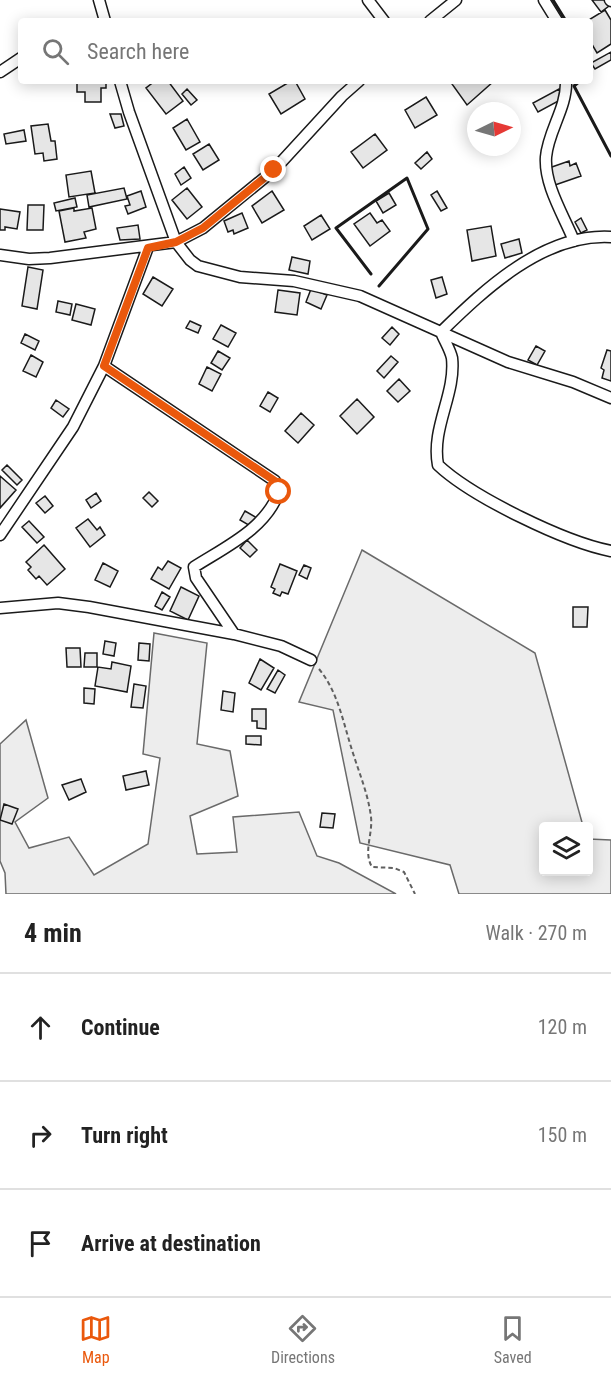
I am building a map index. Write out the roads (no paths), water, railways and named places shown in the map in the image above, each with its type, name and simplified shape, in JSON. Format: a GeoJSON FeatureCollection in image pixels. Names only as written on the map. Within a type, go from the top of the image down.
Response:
{"type":"FeatureCollection","features":[{"type":"Feature","properties":{"kind":"street"},"geometry":{"type":"LineString","coordinates":[[99,0],[104,18]]}},
{"type":"Feature","properties":{"kind":"street"},"geometry":{"type":"LineString","coordinates":[[368,0],[382,18]]}},
{"type":"Feature","properties":{"kind":"street"},"geometry":{"type":"LineString","coordinates":[[434,18],[456,0]]}},
{"type":"Feature","properties":{"kind":"street"},"geometry":{"type":"LineString","coordinates":[[544,0],[555,18]]}},
{"type":"Feature","properties":{"kind":"street"},"geometry":{"type":"LineString","coordinates":[[0,72],[18,60]]}},
{"type":"Feature","properties":{"kind":"street"},"geometry":{"type":"LineString","coordinates":[[121,84],[176,242],[190,260],[198,266],[240,277],[294,281],[360,296],[508,362],[573,382],[611,398]]}},
{"type":"Feature","properties":{"kind":"street"},"geometry":{"type":"LineString","coordinates":[[0,255],[29,259],[148,248],[176,242],[203,228],[274,170],[356,84]]}},
{"type":"Feature","properties":{"kind":"street"},"geometry":{"type":"LineString","coordinates":[[566,84],[567,95],[546,155],[547,174],[574,241]]}},
{"type":"Feature","properties":{"kind":"street"},"geometry":{"type":"LineString","coordinates":[[441,332],[478,296],[528,260],[574,241],[611,237]]}},
{"type":"Feature","properties":{"kind":"street"},"geometry":{"type":"LineString","coordinates":[[0,535],[73,427],[104,366],[148,248]]}},
{"type":"Feature","properties":{"kind":"street"},"geometry":{"type":"LineString","coordinates":[[441,332],[451,355],[452,371],[437,435],[438,465],[470,490],[567,538],[611,551]]}},
{"type":"Feature","properties":{"kind":"street"},"geometry":{"type":"LineString","coordinates":[[104,366],[275,481],[279,492],[274,505],[254,529],[194,567],[196,578],[234,634]]}},
{"type":"Feature","properties":{"kind":"street"},"geometry":{"type":"LineString","coordinates":[[0,608],[58,603],[234,634],[282,645],[311,660]]}}]}
